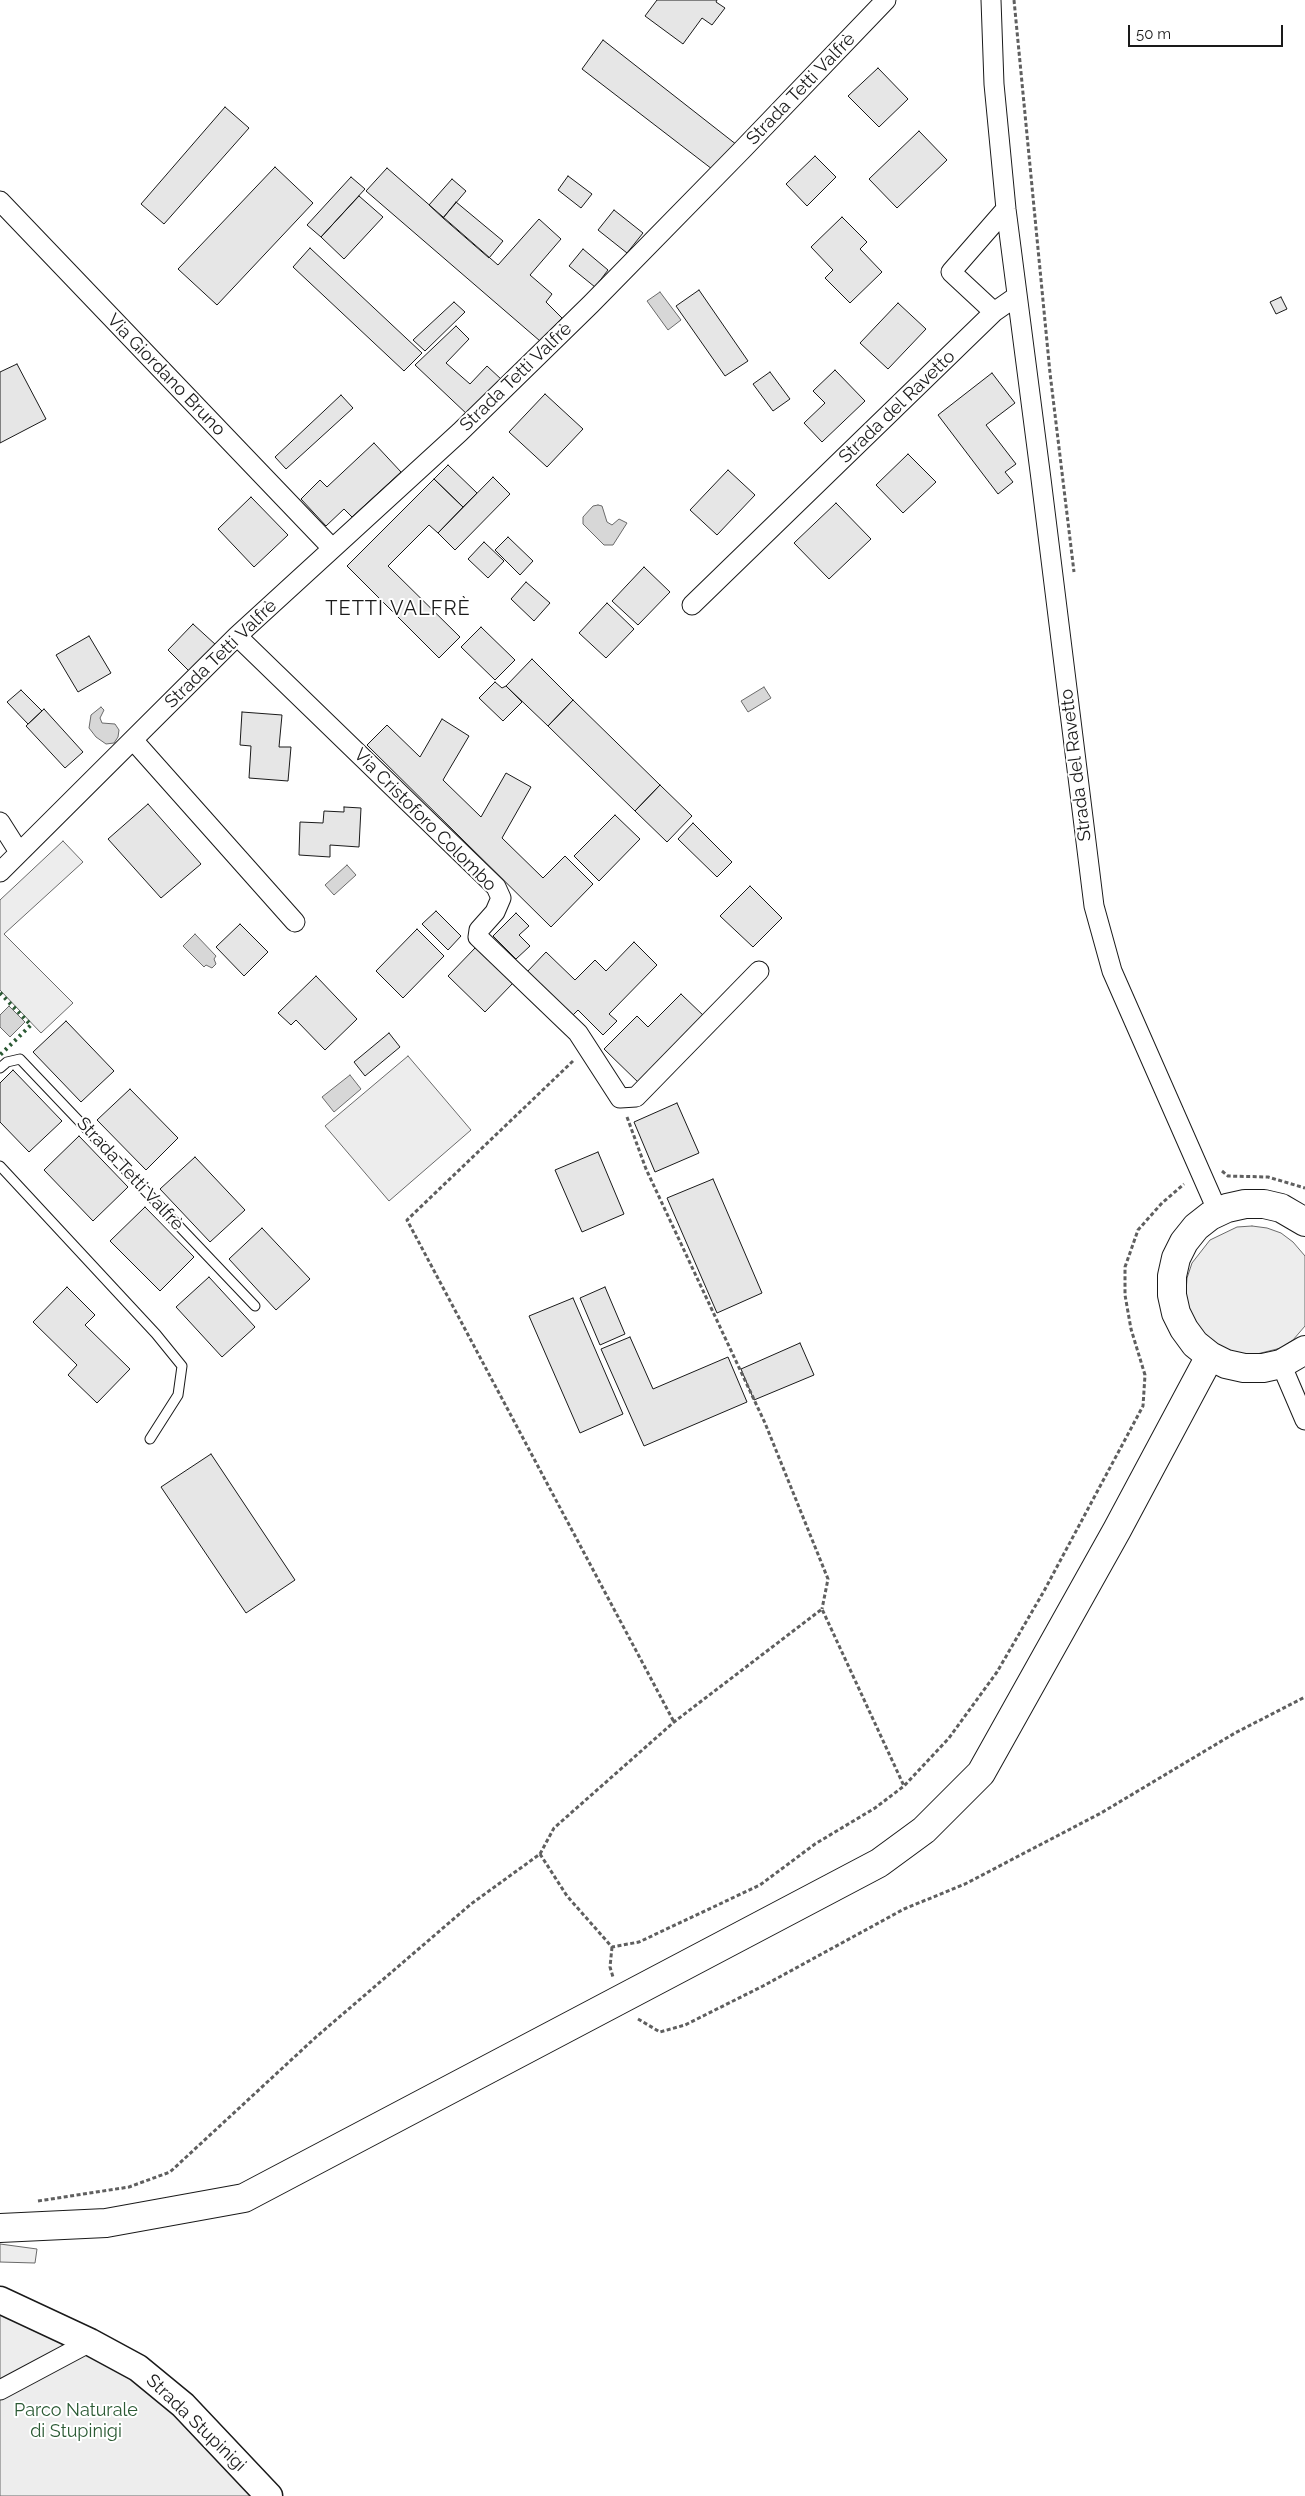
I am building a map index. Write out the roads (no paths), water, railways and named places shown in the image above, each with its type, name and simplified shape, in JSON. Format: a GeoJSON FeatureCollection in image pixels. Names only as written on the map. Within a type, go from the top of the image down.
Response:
{"type":"FeatureCollection","features":[{"type":"Feature","properties":{"kind":"main road"},"geometry":{"type":"LineString","coordinates":[[1305,1222],[1281,1208],[1264,1204],[1245,1204],[1218,1212],[1196,1228],[1184,1242],[1176,1258],[1172,1276],[1172,1295],[1176,1313],[1184,1329],[1195,1344],[1210,1356],[1226,1364],[1244,1368],[1263,1368],[1281,1364],[1305,1350]]}},
{"type":"Feature","properties":{"kind":"main road"},"geometry":{"type":"LineString","coordinates":[[0,2228],[106,2223],[244,2198],[879,1863],[924,1830],[981,1773],[1117,1530],[1210,1356]]}},
{"type":"Feature","properties":{"kind":"main road","name":"Strada Stupinigi"},"geometry":{"type":"LineString","coordinates":[[0,2300],[90,2342],[138,2368],[183,2405],[269,2496]]}},
{"type":"Feature","properties":{"kind":"street","name":"Strada Tetti Valfrè"},"geometry":{"type":"LineString","coordinates":[[0,872],[237,636],[460,432],[591,304],[886,0]]}},
{"type":"Feature","properties":{"kind":"street","name":"Strada del Ravetto"},"geometry":{"type":"LineString","coordinates":[[991,0],[994,84],[1006,209],[1094,906],[1112,971],[1218,1212]]}},
{"type":"Feature","properties":{"kind":"street","name":"Via Giordano Bruno"},"geometry":{"type":"LineString","coordinates":[[0,201],[332,548]]}},
{"type":"Feature","properties":{"kind":"street"},"geometry":{"type":"LineString","coordinates":[[994,312],[951,272],[1006,209]]}},
{"type":"Feature","properties":{"kind":"street","name":"Strada del Ravetto"},"geometry":{"type":"LineString","coordinates":[[692,606],[994,312],[1017,296]]}},
{"type":"Feature","properties":{"kind":"street","name":"Via Cristoforo Colombo"},"geometry":{"type":"LineString","coordinates":[[237,636],[496,886],[501,898],[494,912],[479,930],[478,937],[578,1033],[620,1098],[636,1097],[759,971]]}},
{"type":"Feature","properties":{"kind":"street"},"geometry":{"type":"LineString","coordinates":[[133,740],[295,922]]}},
{"type":"Feature","properties":{"kind":"street"},"geometry":{"type":"LineString","coordinates":[[0,822],[19,852]]}},
{"type":"Feature","properties":{"kind":"street"},"geometry":{"type":"LineString","coordinates":[[1281,1364],[1305,1420]]}},
{"type":"Feature","properties":{"kind":"street"},"geometry":{"type":"LineString","coordinates":[[0,2390],[90,2342]]}},
{"type":"Feature","properties":{"kind":"lane","name":"Strada Tetti Valfrè"},"geometry":{"type":"LineString","coordinates":[[0,1068],[7,1062],[20,1059],[255,1306]]}},
{"type":"Feature","properties":{"kind":"lane"},"geometry":{"type":"LineString","coordinates":[[0,1166],[156,1334],[182,1366],[178,1395],[150,1439]]}},
{"type":"Feature","properties":{"kind":"district","name":"TETTI VALFRÈ"},"geometry":{"type":"Point","coordinates":[398,609]}},
{"type":"Feature","properties":{"kind":"park label","name":"Parco Naturale di Stupinigi"},"geometry":{"type":"Point","coordinates":[76,2421]}}]}
